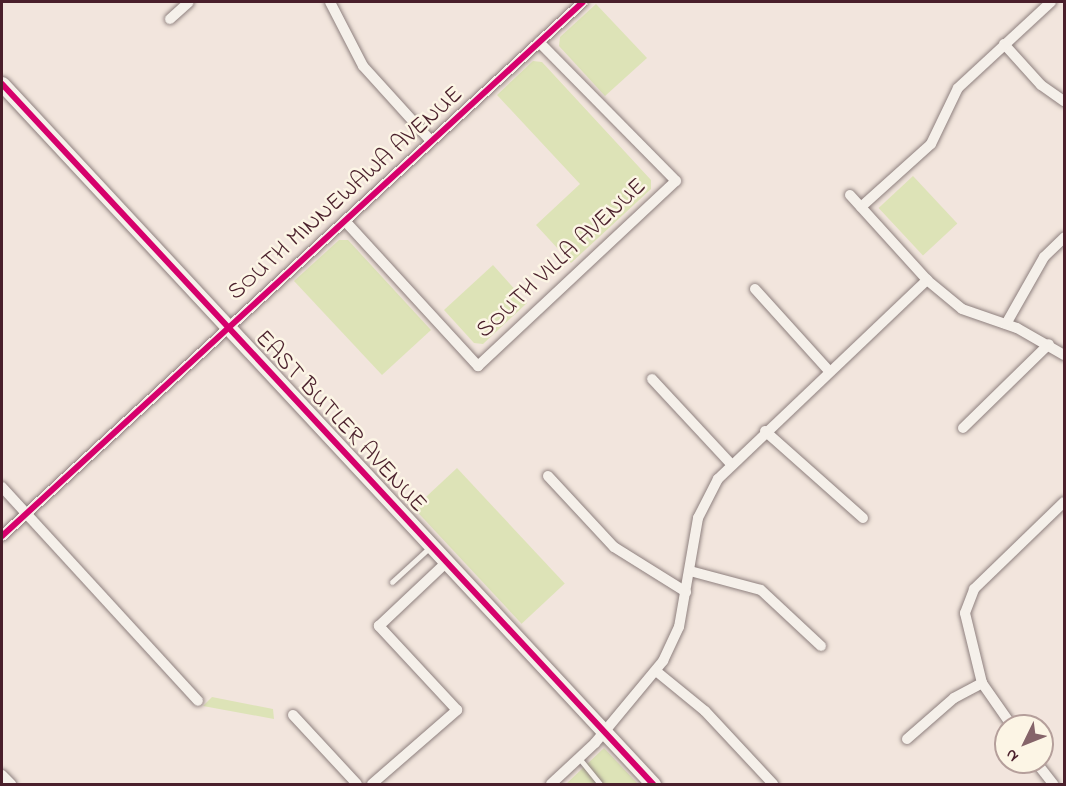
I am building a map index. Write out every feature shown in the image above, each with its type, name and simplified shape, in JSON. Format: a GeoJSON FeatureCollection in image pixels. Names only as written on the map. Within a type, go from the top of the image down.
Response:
{"type":"FeatureCollection","features":[{"type":"Feature","properties":{"kind":"street"},"geometry":{"type":"LineString","coordinates":[[170,19],[189,2]]}},
{"type":"Feature","properties":{"kind":"street"},"geometry":{"type":"LineString","coordinates":[[330,2],[363,66],[431,141]]}},
{"type":"Feature","properties":{"kind":"street","name":"SOUTH MINNEWAWA AVENUE"},"geometry":{"type":"LineString","coordinates":[[2,536],[583,2]]}},
{"type":"Feature","properties":{"kind":"street"},"geometry":{"type":"LineString","coordinates":[[861,207],[931,144],[958,88],[1052,2]]}},
{"type":"Feature","properties":{"kind":"street","name":"SOUTH VILLA AVENUE"},"geometry":{"type":"LineString","coordinates":[[345,221],[478,366],[675,181],[539,42]]}},
{"type":"Feature","properties":{"kind":"street"},"geometry":{"type":"LineString","coordinates":[[1004,44],[1041,85],[1065,101]]}},
{"type":"Feature","properties":{"kind":"street","name":"EAST BUTLER AVENUE"},"geometry":{"type":"LineString","coordinates":[[2,84],[653,784]]}},
{"type":"Feature","properties":{"kind":"street"},"geometry":{"type":"LineString","coordinates":[[850,195],[927,280],[962,309],[1006,324],[1049,344],[1065,355]]}},
{"type":"Feature","properties":{"kind":"street"},"geometry":{"type":"LineString","coordinates":[[1006,324],[1039,265],[1065,238]]}},
{"type":"Feature","properties":{"kind":"street"},"geometry":{"type":"LineString","coordinates":[[551,784],[579,758],[656,671],[675,638],[686,592],[700,511],[731,464],[927,280]]}},
{"type":"Feature","properties":{"kind":"street"},"geometry":{"type":"LineString","coordinates":[[755,289],[830,370]]}},
{"type":"Feature","properties":{"kind":"street"},"geometry":{"type":"LineString","coordinates":[[963,428],[1049,344]]}},
{"type":"Feature","properties":{"kind":"street"},"geometry":{"type":"LineString","coordinates":[[652,380],[731,464]]}},
{"type":"Feature","properties":{"kind":"street"},"geometry":{"type":"LineString","coordinates":[[765,431],[863,518]]}},
{"type":"Feature","properties":{"kind":"street"},"geometry":{"type":"LineString","coordinates":[[548,476],[614,547],[686,592]]}},
{"type":"Feature","properties":{"kind":"street"},"geometry":{"type":"LineString","coordinates":[[2,487],[198,701]]}},
{"type":"Feature","properties":{"kind":"street"},"geometry":{"type":"LineString","coordinates":[[1004,714],[982,683],[965,612],[974,589],[1065,502]]}},
{"type":"Feature","properties":{"kind":"street"},"geometry":{"type":"LineString","coordinates":[[372,784],[457,710],[379,626],[447,562]]}},
{"type":"Feature","properties":{"kind":"street"},"geometry":{"type":"LineString","coordinates":[[690,570],[761,590],[821,646]]}},
{"type":"Feature","properties":{"kind":"street"},"geometry":{"type":"LineString","coordinates":[[656,671],[705,711],[773,784]]}},
{"type":"Feature","properties":{"kind":"street"},"geometry":{"type":"LineString","coordinates":[[907,739],[954,698],[982,683]]}},
{"type":"Feature","properties":{"kind":"street"},"geometry":{"type":"LineString","coordinates":[[293,715],[357,784]]}},
{"type":"Feature","properties":{"kind":"street"},"geometry":{"type":"LineString","coordinates":[[2,775],[11,784]]}},
{"type":"Feature","properties":{"kind":"lane"},"geometry":{"type":"LineString","coordinates":[[392,582],[431,545]]}},
{"type":"Feature","properties":{"kind":"lane"},"geometry":{"type":"LineString","coordinates":[[579,758],[600,784]]}},
{"type":"Feature","properties":{"kind":"green space"},"geometry":{"type":"Polygon","coordinates":[[[596,4],[647,58],[605,96],[559,46],[560,37],[596,4]]]}},
{"type":"Feature","properties":{"kind":"green space"},"geometry":{"type":"Polygon","coordinates":[[[533,61],[542,62],[651,180],[651,189],[571,263],[536,225],[580,184],[497,95],[533,61]]]}},
{"type":"Feature","properties":{"kind":"green space"},"geometry":{"type":"Polygon","coordinates":[[[913,176],[957,224],[923,256],[879,208],[913,176]]]}},
{"type":"Feature","properties":{"kind":"green space"},"geometry":{"type":"Polygon","coordinates":[[[339,240],[348,240],[431,330],[382,375],[294,281],[339,240]]]}},
{"type":"Feature","properties":{"kind":"green space"},"geometry":{"type":"Polygon","coordinates":[[[493,265],[527,303],[483,344],[474,343],[444,310],[493,265]]]}},
{"type":"Feature","properties":{"kind":"green space"},"geometry":{"type":"Polygon","coordinates":[[[457,468],[565,584],[522,624],[414,508],[457,468]]]}},
{"type":"Feature","properties":{"kind":"green space"},"geometry":{"type":"Polygon","coordinates":[[[212,697],[273,709],[274,719],[203,706],[212,697]]]}},
{"type":"Feature","properties":{"kind":"green space"},"geometry":{"type":"Polygon","coordinates":[[[604,748],[638,784],[566,784],[604,748]]]}},
{"type":"Feature","properties":{"kind":"cycle path"},"geometry":{"type":"LineString","coordinates":[[2,536],[583,2]]}},
{"type":"Feature","properties":{"kind":"cycle path"},"geometry":{"type":"LineString","coordinates":[[2,84],[653,784]]}}]}
